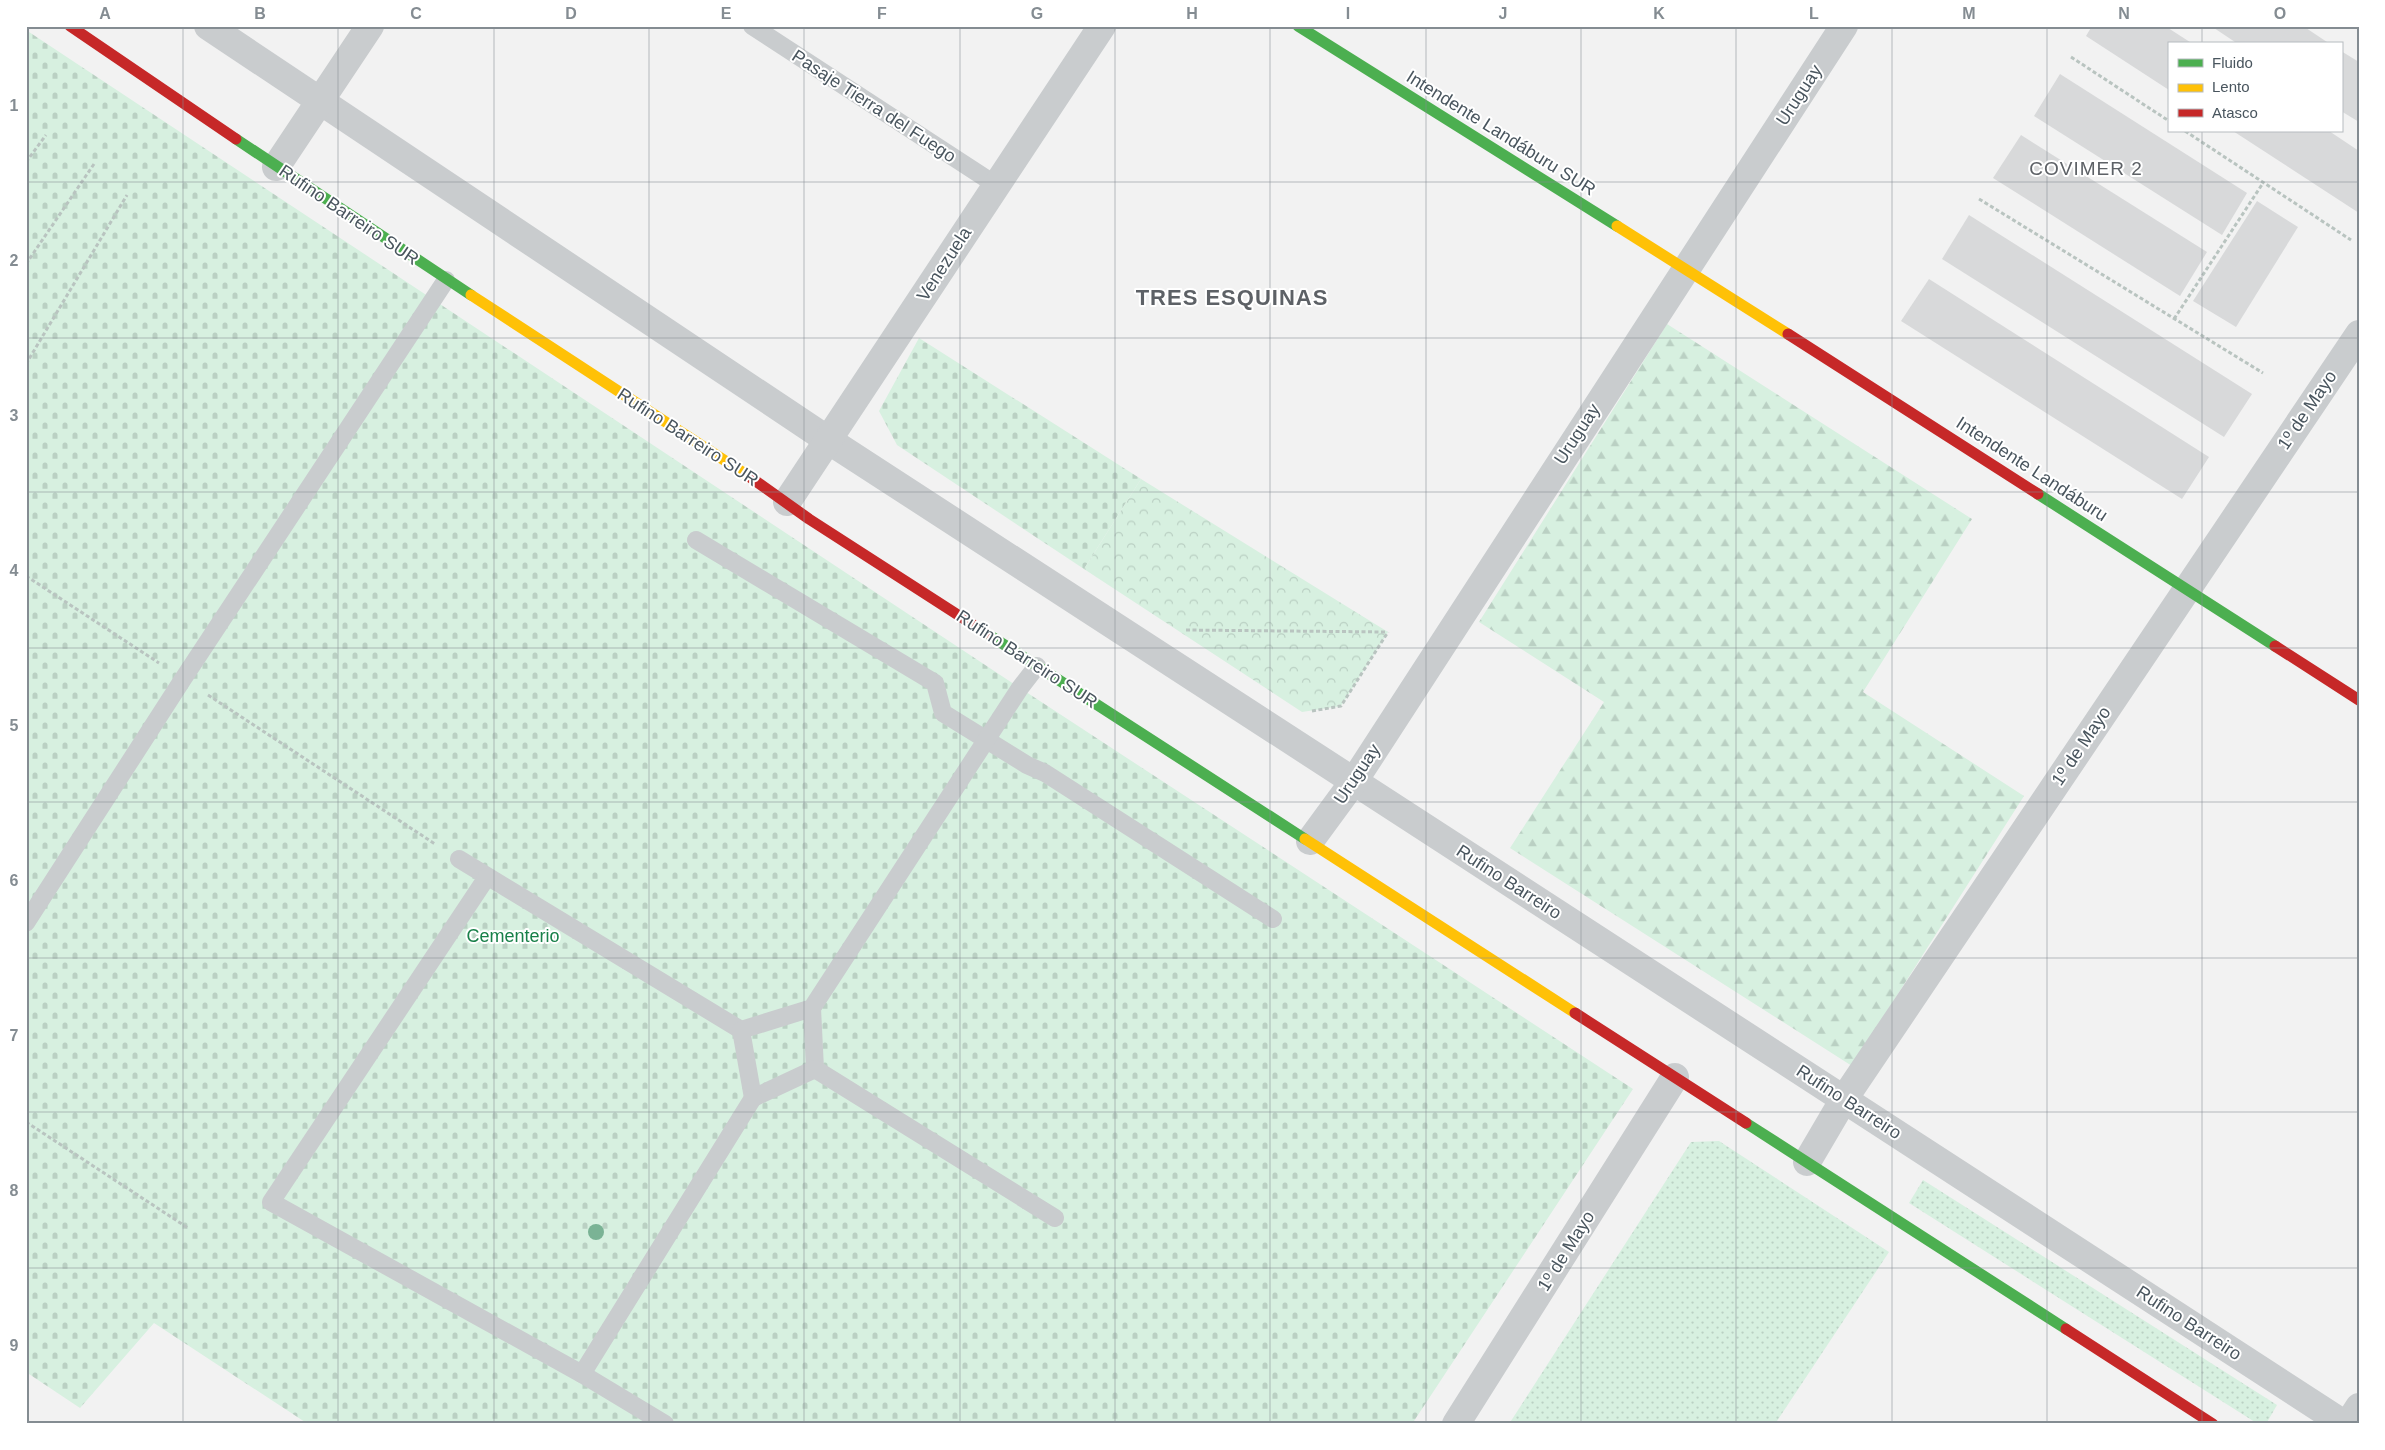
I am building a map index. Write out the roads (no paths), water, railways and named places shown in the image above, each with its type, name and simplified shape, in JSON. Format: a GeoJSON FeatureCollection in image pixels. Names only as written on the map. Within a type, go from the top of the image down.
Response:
{"type":"FeatureCollection","features":[{"type":"Feature","properties":{"kind":"street","name":"Rufino Barreiro SUR"},"geometry":{"type":"LineString","coordinates":[[70,26],[276,167],[787,502],[809,519],[1310,841]]}},
{"type":"Feature","properties":{"kind":"street"},"geometry":{"type":"LineString","coordinates":[[208,26],[828,440],[1354,781]]}},
{"type":"Feature","properties":{"kind":"street"},"geometry":{"type":"LineString","coordinates":[[276,167],[370,26]]}},
{"type":"Feature","properties":{"kind":"street","name":"Venezuela"},"geometry":{"type":"LineString","coordinates":[[787,502],[1102,26]]}},
{"type":"Feature","properties":{"kind":"street","name":"Intendente Landáburu SUR"},"geometry":{"type":"LineString","coordinates":[[1298,26],[1685,269]]}},
{"type":"Feature","properties":{"kind":"street","name":"Uruguay"},"geometry":{"type":"LineString","coordinates":[[1310,841],[1354,781],[1844,26]]}},
{"type":"Feature","properties":{"kind":"street","name":"Intendente Landáburu"},"geometry":{"type":"LineString","coordinates":[[1685,269],[2359,700]]}},
{"type":"Feature","properties":{"kind":"street","name":"1º de Mayo"},"geometry":{"type":"LineString","coordinates":[[1807,1162],[1844,1099],[2359,334]]}},
{"type":"Feature","properties":{"kind":"street","name":"Rufino Barreiro"},"geometry":{"type":"LineString","coordinates":[[1354,781],[2346,1424]]}},
{"type":"Feature","properties":{"kind":"street"},"geometry":{"type":"LineString","coordinates":[[1310,841],[2213,1424]]}},
{"type":"Feature","properties":{"kind":"street","name":"1º de Mayo"},"geometry":{"type":"LineString","coordinates":[[1456,1424],[1676,1078]]}},
{"type":"Feature","properties":{"kind":"street"},"geometry":{"type":"LineString","coordinates":[[2346,1424],[2359,1407]]}},
{"type":"Feature","properties":{"kind":"lane","name":"Pasaje Tierra del Fuego"},"geometry":{"type":"LineString","coordinates":[[752,26],[996,185]]}},
{"type":"Feature","properties":{"kind":"lane"},"geometry":{"type":"LineString","coordinates":[[26,923],[446,280]]}},
{"type":"Feature","properties":{"kind":"lane"},"geometry":{"type":"LineString","coordinates":[[696,540],[935,683],[944,713],[1027,765],[1053,778],[1273,919]]}},
{"type":"Feature","properties":{"kind":"lane"},"geometry":{"type":"LineString","coordinates":[[814,1070],[812,1008],[1020,688],[1037,666]]}},
{"type":"Feature","properties":{"kind":"lane"},"geometry":{"type":"LineString","coordinates":[[459,859],[741,1030],[812,1008]]}},
{"type":"Feature","properties":{"kind":"lane"},"geometry":{"type":"LineString","coordinates":[[487,876],[271,1202],[582,1374],[665,1424]]}},
{"type":"Feature","properties":{"kind":"lane"},"geometry":{"type":"LineString","coordinates":[[741,1030],[753,1098]]}},
{"type":"Feature","properties":{"kind":"lane"},"geometry":{"type":"LineString","coordinates":[[582,1374],[753,1098],[814,1070]]}},
{"type":"Feature","properties":{"kind":"lane"},"geometry":{"type":"LineString","coordinates":[[814,1070],[1055,1218]]}},
{"type":"Feature","properties":{"kind":"district","name":"COVIMER 2"},"geometry":{"type":"Point","coordinates":[2086,168]}},
{"type":"Feature","properties":{"kind":"district","name":"TRES ESQUINAS"},"geometry":{"type":"Point","coordinates":[1232,297]}},
{"type":"Feature","properties":{"kind":"park label","name":"Cementerio"},"geometry":{"type":"Point","coordinates":[513,936]}}]}
